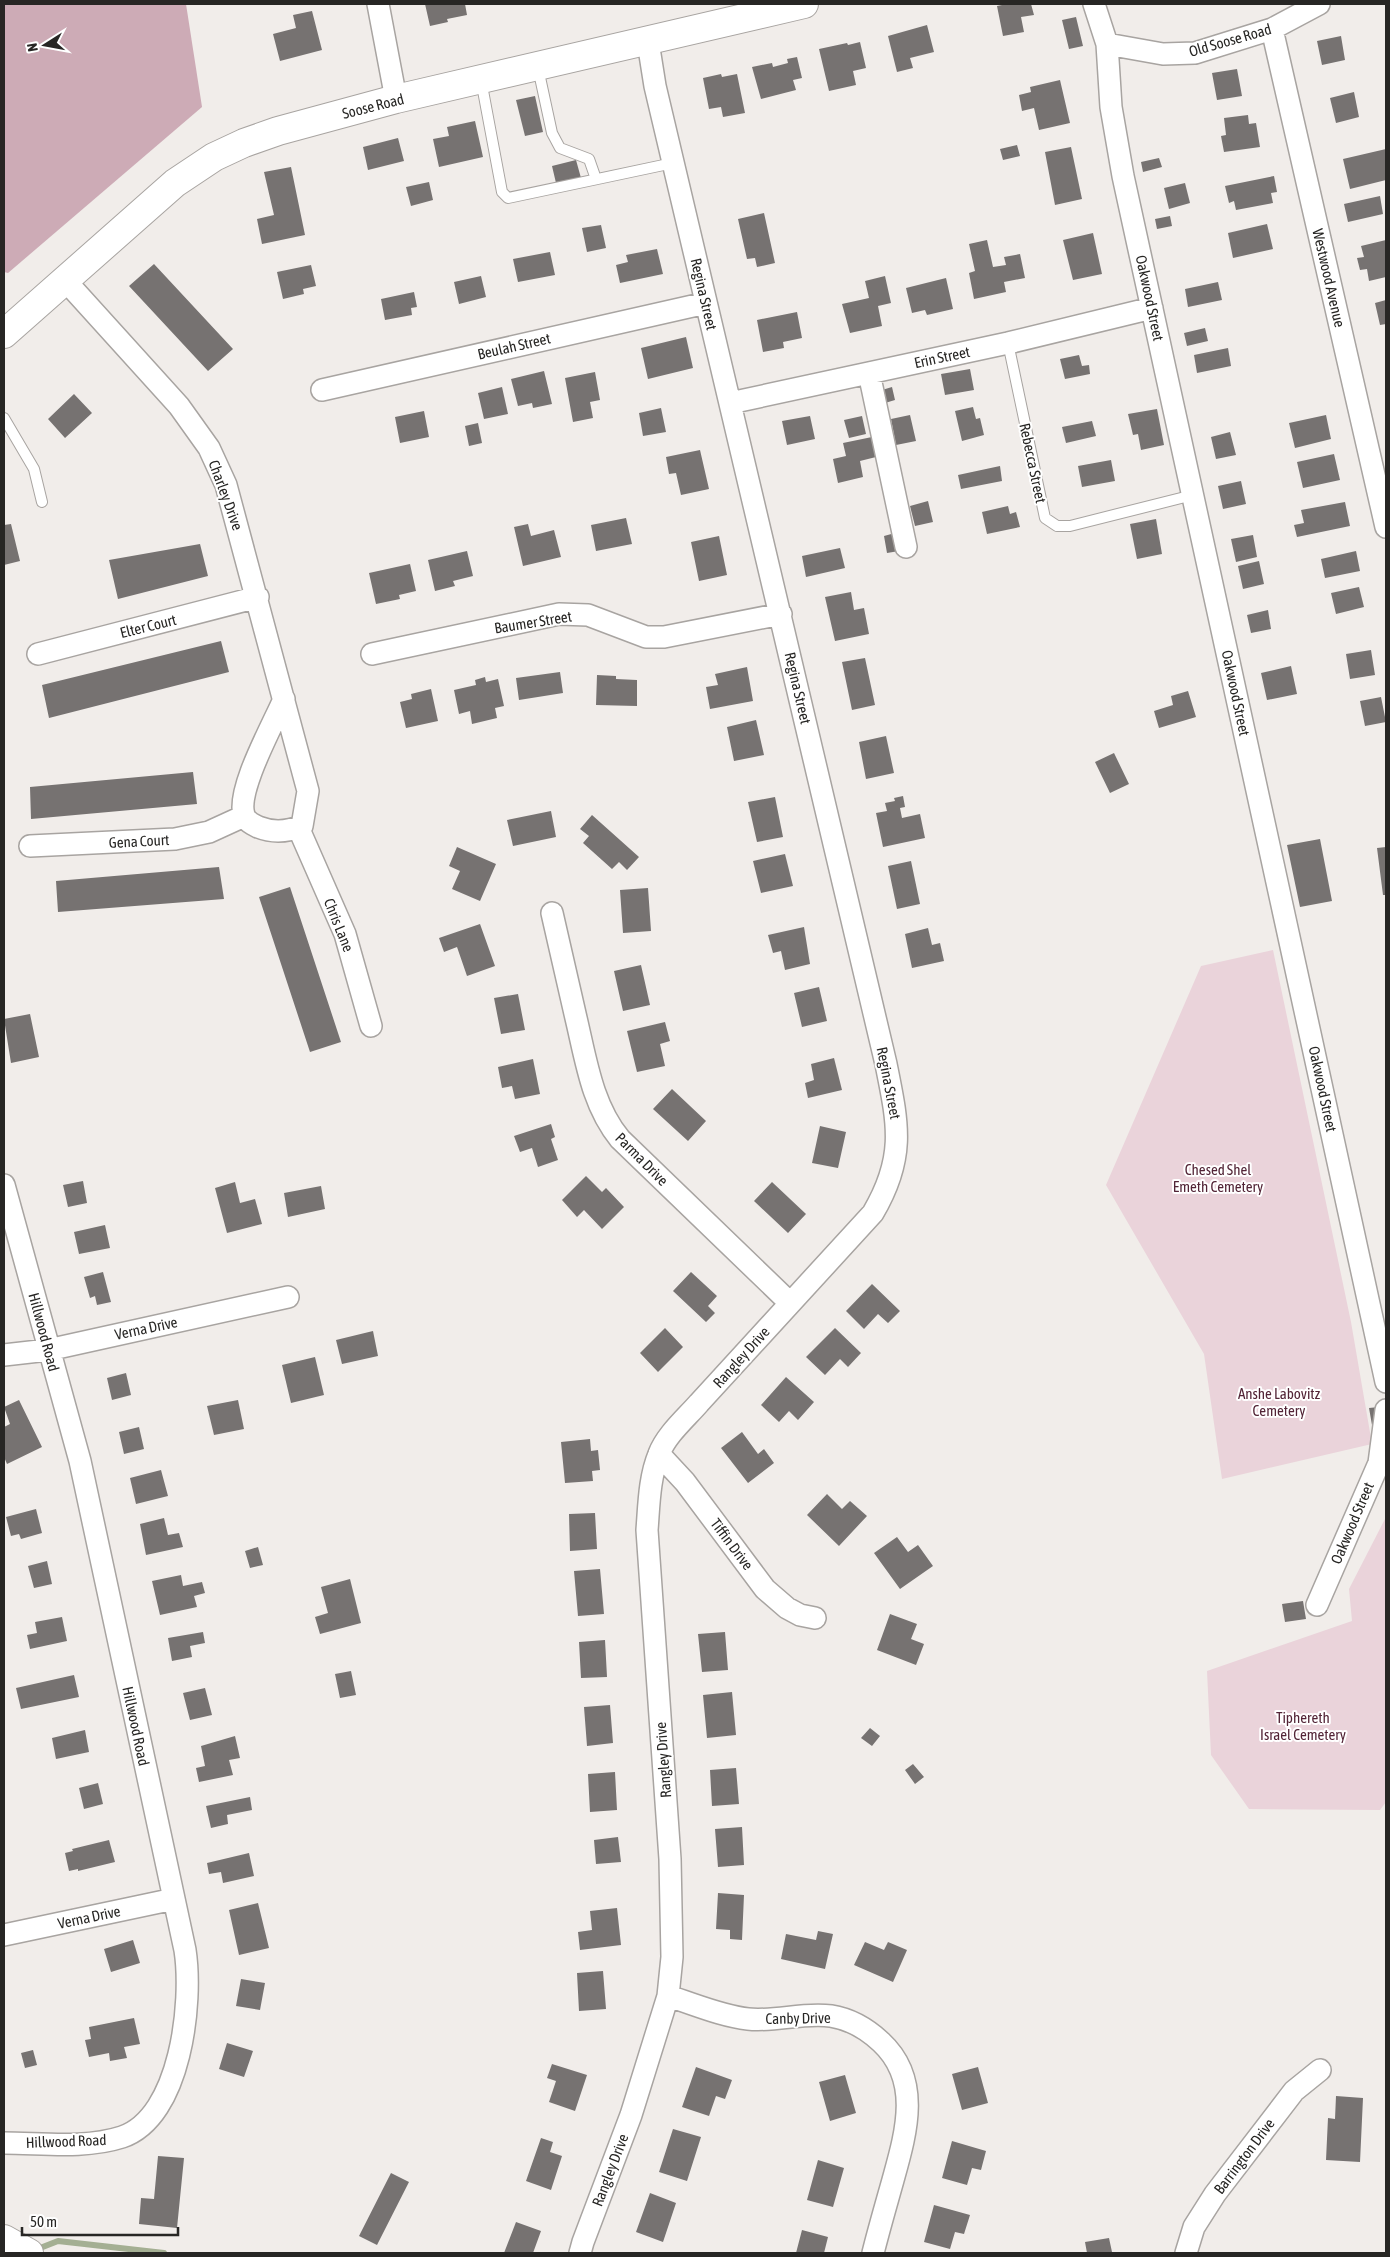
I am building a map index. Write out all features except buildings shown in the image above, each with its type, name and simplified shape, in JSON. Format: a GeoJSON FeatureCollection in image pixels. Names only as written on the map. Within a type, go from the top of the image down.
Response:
{"type":"FeatureCollection","features":[{"type":"Feature","properties":{"kind":"street"},"geometry":{"type":"LineString","coordinates":[[378,4],[396,100]]}},
{"type":"Feature","properties":{"kind":"street","name":"Soose Road"},"geometry":{"type":"LineString","coordinates":[[4,334],[64,279],[175,183],[214,158],[244,143],[278,131],[396,100],[804,4]]}},
{"type":"Feature","properties":{"kind":"street","name":"Oakwood Street"},"geometry":{"type":"LineString","coordinates":[[1094,4],[1107,44],[1111,107],[1124,176],[1386,1382]]}},
{"type":"Feature","properties":{"kind":"street","name":"Old Soose Road"},"geometry":{"type":"LineString","coordinates":[[1107,44],[1164,54],[1182,55],[1195,53],[1272,29],[1318,4]]}},
{"type":"Feature","properties":{"kind":"street","name":"Westwood Avenue"},"geometry":{"type":"LineString","coordinates":[[1272,29],[1386,527]]}},
{"type":"Feature","properties":{"kind":"street","name":"Regina Street"},"geometry":{"type":"LineString","coordinates":[[648,42],[655,86],[781,614],[886,1064],[896,1115],[898,1139],[895,1163],[886,1190],[873,1213],[790,1303]]}},
{"type":"Feature","properties":{"kind":"street","name":"Charley Drive"},"geometry":{"type":"LineString","coordinates":[[64,279],[179,406],[209,448],[226,485],[258,597],[308,791],[302,826],[298,827]]}},
{"type":"Feature","properties":{"kind":"street","name":"Beulah Street"},"geometry":{"type":"LineString","coordinates":[[322,390],[706,302]]}},
{"type":"Feature","properties":{"kind":"street","name":"Erin Street"},"geometry":{"type":"LineString","coordinates":[[730,403],[1008,343],[1152,308]]}},
{"type":"Feature","properties":{"kind":"street"},"geometry":{"type":"LineString","coordinates":[[869,373],[906,547]]}},
{"type":"Feature","properties":{"kind":"street","name":"Elter Court"},"geometry":{"type":"LineString","coordinates":[[38,654],[258,597]]}},
{"type":"Feature","properties":{"kind":"street","name":"Baumer Street"},"geometry":{"type":"LineString","coordinates":[[372,654],[559,614],[588,615],[646,637],[664,637],[781,614]]}},
{"type":"Feature","properties":{"kind":"street"},"geometry":{"type":"LineString","coordinates":[[284,699],[253,767],[243,803],[244,816],[251,824],[267,830],[289,831],[298,827]]}},
{"type":"Feature","properties":{"kind":"street","name":"Gena Court"},"geometry":{"type":"LineString","coordinates":[[30,846],[175,839],[209,832],[244,816]]}},
{"type":"Feature","properties":{"kind":"street","name":"Chris Lane"},"geometry":{"type":"LineString","coordinates":[[298,827],[345,934],[371,1026]]}},
{"type":"Feature","properties":{"kind":"street","name":"Parma Drive"},"geometry":{"type":"LineString","coordinates":[[552,913],[588,1069],[598,1104],[608,1124],[620,1139],[790,1303]]}},
{"type":"Feature","properties":{"kind":"street","name":"Hillwood Road"},"geometry":{"type":"LineString","coordinates":[[4,1185],[80,1461],[174,1899],[187,1963],[189,1994],[178,2054],[167,2086],[156,2109],[146,2122],[122,2137],[98,2142],[4,2143]]}},
{"type":"Feature","properties":{"kind":"street","name":"Verna Drive"},"geometry":{"type":"LineString","coordinates":[[4,1355],[48,1350],[288,1297]]}},
{"type":"Feature","properties":{"kind":"street","name":"Rangley Drive"},"geometry":{"type":"LineString","coordinates":[[580,2253],[631,2115],[668,1996],[672,1957],[670,1859],[647,1530],[649,1497],[659,1454],[672,1435],[790,1303]]}},
{"type":"Feature","properties":{"kind":"street","name":"Oakwood Street"},"geometry":{"type":"LineString","coordinates":[[1318,1605],[1379,1463],[1386,1410]]}},
{"type":"Feature","properties":{"kind":"street","name":"Tiffin Drive"},"geometry":{"type":"LineString","coordinates":[[659,1454],[685,1482],[766,1589],[787,1608],[800,1616],[815,1618]]}},
{"type":"Feature","properties":{"kind":"street","name":"Verna Drive"},"geometry":{"type":"LineString","coordinates":[[4,1935],[174,1899]]}},
{"type":"Feature","properties":{"kind":"street","name":"Canby Drive"},"geometry":{"type":"LineString","coordinates":[[668,1996],[721,2014],[748,2019],[814,2015],[832,2016],[860,2026],[886,2047],[898,2062],[904,2076],[909,2110],[906,2134],[873,2253]]}},
{"type":"Feature","properties":{"kind":"street","name":"Barrington Drive"},"geometry":{"type":"LineString","coordinates":[[1186,2253],[1194,2227],[1215,2194],[1294,2091],[1320,2070]]}},
{"type":"Feature","properties":{"kind":"street"},"geometry":{"type":"LineString","coordinates":[[4,2239],[29,2253]]}},
{"type":"Feature","properties":{"kind":"lane"},"geometry":{"type":"LineString","coordinates":[[538,67],[552,133],[560,148],[589,159],[596,179]]}},
{"type":"Feature","properties":{"kind":"lane"},"geometry":{"type":"LineString","coordinates":[[481,80],[502,192],[508,198],[673,163]]}},
{"type":"Feature","properties":{"kind":"lane","name":"Rebecca Street"},"geometry":{"type":"LineString","coordinates":[[1008,343],[1045,518],[1050,524],[1070,526],[1193,495]]}},
{"type":"Feature","properties":{"kind":"lane"},"geometry":{"type":"LineString","coordinates":[[4,418],[34,469],[42,502]]}},
{"type":"Feature","properties":{"kind":"green space","name":"Chesed Shel Emeth Cemetery"},"geometry":{"type":"Polygon","coordinates":[[[1273,950],[1351,1322],[1372,1444],[1222,1479],[1204,1354],[1106,1185],[1201,966],[1273,950]]]}},
{"type":"Feature","properties":{"kind":"green space","name":"Tiphereth Israel Cemetery"},"geometry":{"type":"Polygon","coordinates":[[[1386,1517],[1386,1802],[1380,1810],[1249,1809],[1211,1755],[1207,1671],[1352,1621],[1349,1589],[1386,1517]]]}},
{"type":"Feature","properties":{"kind":"shaded area"},"geometry":{"type":"Polygon","coordinates":[[[4,4],[186,4],[202,107],[8,273],[4,272],[4,4]]]}},
{"type":"Feature","properties":{"kind":"waterway"},"geometry":{"type":"LineString","coordinates":[[35,2250],[58,2241],[164,2253]]}},
{"type":"Feature","properties":{"kind":"park label","name":"Anshe Labovitz Cemetery"},"geometry":{"type":"Point","coordinates":[1279,1402]}}]}
